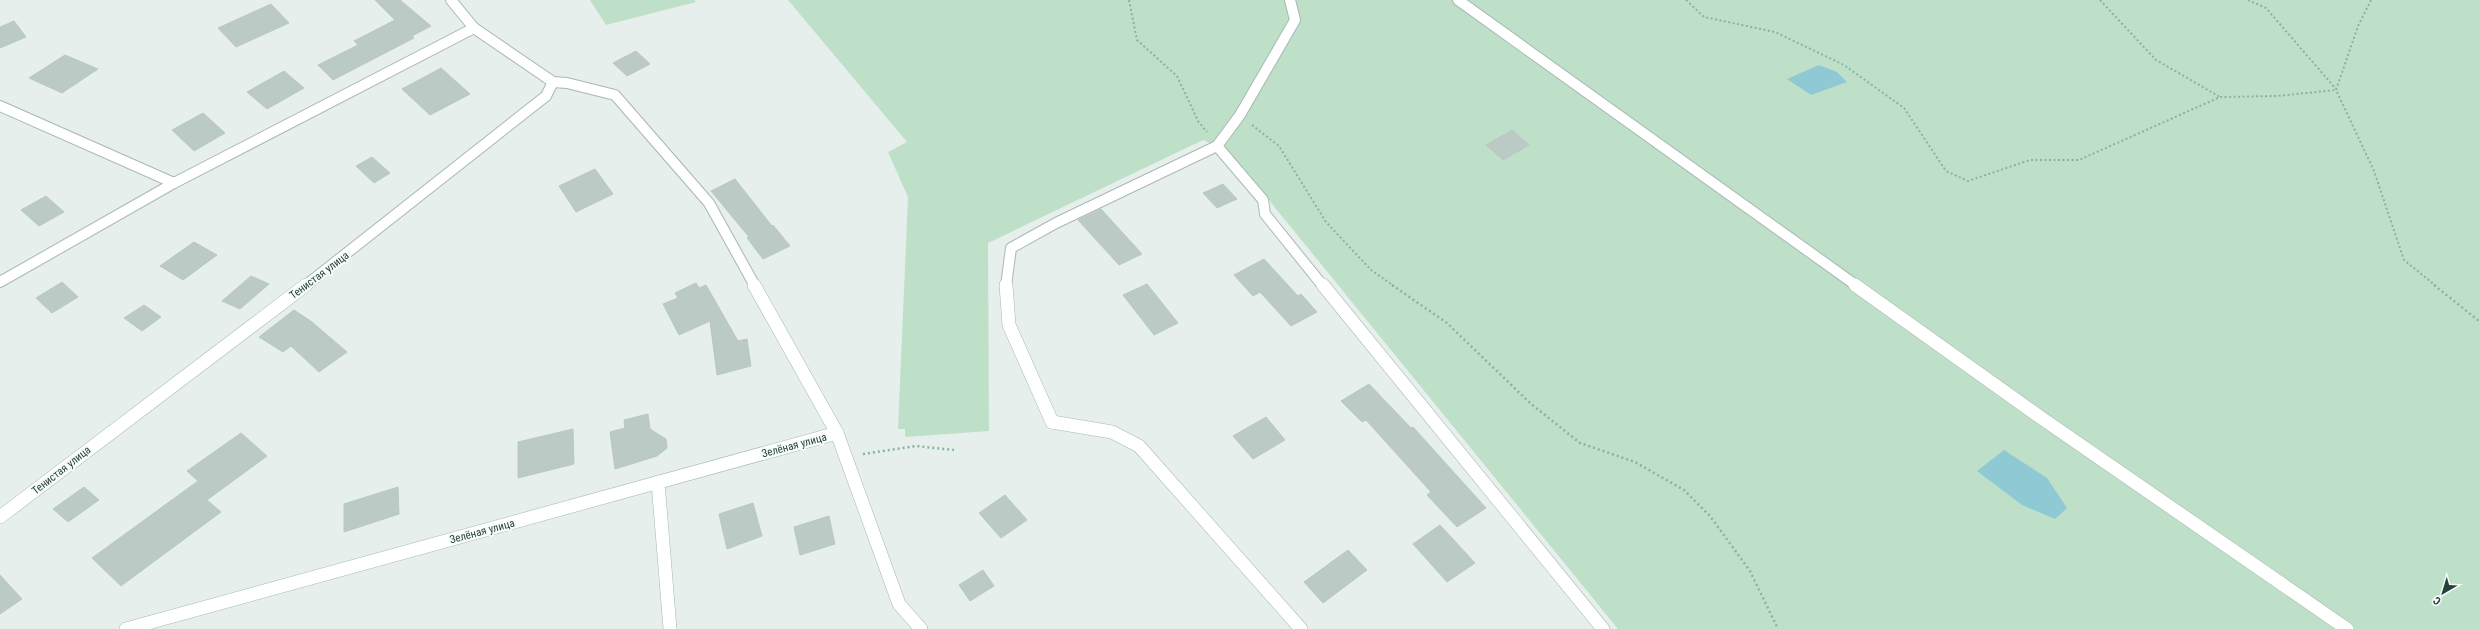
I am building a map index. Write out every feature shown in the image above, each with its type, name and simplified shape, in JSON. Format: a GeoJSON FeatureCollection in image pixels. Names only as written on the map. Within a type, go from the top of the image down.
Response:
{"type":"FeatureCollection","features":[{"type":"Feature","properties":{"kind":"street"},"geometry":{"type":"LineString","coordinates":[[451,0],[474,28],[553,82],[567,83],[615,95],[709,203],[837,433],[899,604],[921,629]]}},
{"type":"Feature","properties":{"kind":"street"},"geometry":{"type":"LineString","coordinates":[[1290,0],[1295,20],[1240,115],[1217,146],[1056,223],[1011,248],[1006,283],[1009,325],[1052,422],[1112,432],[1139,446],[1302,629]]}},
{"type":"Feature","properties":{"kind":"street"},"geometry":{"type":"LineString","coordinates":[[1458,0],[2034,412],[2347,629]]}},
{"type":"Feature","properties":{"kind":"street"},"geometry":{"type":"LineString","coordinates":[[0,282],[174,184],[474,28]]}},
{"type":"Feature","properties":{"kind":"street","name":"Тенистая улица"},"geometry":{"type":"LineString","coordinates":[[0,517],[360,244],[546,96],[553,82]]}},
{"type":"Feature","properties":{"kind":"street"},"geometry":{"type":"LineString","coordinates":[[0,106],[174,184]]}},
{"type":"Feature","properties":{"kind":"street"},"geometry":{"type":"LineString","coordinates":[[1217,146],[1263,200],[1264,214],[1603,629]]}},
{"type":"Feature","properties":{"kind":"street","name":"Зелёная улица"},"geometry":{"type":"LineString","coordinates":[[126,629],[837,433]]}},
{"type":"Feature","properties":{"kind":"street"},"geometry":{"type":"LineString","coordinates":[[658,482],[670,629]]}},
{"type":"Feature","properties":{"kind":"path"},"geometry":{"type":"LineString","coordinates":[[1129,0],[1137,40],[1177,76],[1198,121],[1217,146]]}},
{"type":"Feature","properties":{"kind":"path"},"geometry":{"type":"LineString","coordinates":[[1686,0],[1704,17],[1775,32],[1844,64],[1904,108],[1946,171],[1968,181],[2030,160],[2079,160],[2220,97],[2277,96],[2336,90]]}},
{"type":"Feature","properties":{"kind":"path"},"geometry":{"type":"LineString","coordinates":[[2100,0],[2156,60],[2220,97]]}},
{"type":"Feature","properties":{"kind":"path"},"geometry":{"type":"LineString","coordinates":[[2248,0],[2266,8],[2336,90],[2374,171],[2404,260],[2479,322]]}},
{"type":"Feature","properties":{"kind":"path"},"geometry":{"type":"LineString","coordinates":[[2336,90],[2358,26],[2371,0]]}},
{"type":"Feature","properties":{"kind":"path"},"geometry":{"type":"LineString","coordinates":[[1240,115],[1279,146],[1326,222],[1371,270],[1447,323],[1530,403],[1580,444],[1635,462],[1684,490],[1710,516],[1750,571],[1778,629]]}},
{"type":"Feature","properties":{"kind":"path"},"geometry":{"type":"LineString","coordinates":[[884,451],[916,446],[954,450]]}},
{"type":"Feature","properties":{"kind":"green space"},"geometry":{"type":"Polygon","coordinates":[[[590,0],[694,0],[696,2],[606,25],[590,0]]]}},
{"type":"Feature","properties":{"kind":"green space"},"geometry":{"type":"Polygon","coordinates":[[[788,0],[2479,0],[2479,629],[1618,629],[1229,151],[1203,140],[988,243],[989,431],[905,437],[905,429],[898,429],[908,197],[888,152],[907,142],[788,0]]]}},
{"type":"Feature","properties":{"kind":"water"},"geometry":{"type":"Polygon","coordinates":[[[1819,65],[1837,72],[1847,82],[1811,95],[1787,79],[1819,65]]]}},
{"type":"Feature","properties":{"kind":"water"},"geometry":{"type":"Polygon","coordinates":[[[2004,450],[2047,478],[2067,508],[2055,519],[2022,505],[1977,471],[2004,450]]]}},
{"type":"Feature","properties":{"kind":"building"},"geometry":{"type":"Polygon","coordinates":[[[375,0],[400,0],[431,26],[412,36],[414,38],[333,80],[318,65],[358,45],[354,41],[395,20],[375,0]]]}},
{"type":"Feature","properties":{"kind":"building"},"geometry":{"type":"Polygon","coordinates":[[[271,4],[289,23],[236,47],[218,28],[271,4]]]}},
{"type":"Feature","properties":{"kind":"building"},"geometry":{"type":"Polygon","coordinates":[[[14,21],[26,37],[0,48],[0,27],[14,21]]]}},
{"type":"Feature","properties":{"kind":"building"},"geometry":{"type":"Polygon","coordinates":[[[636,51],[650,64],[627,76],[613,63],[636,51]]]}},
{"type":"Feature","properties":{"kind":"building"},"geometry":{"type":"Polygon","coordinates":[[[65,55],[98,69],[62,93],[29,78],[65,55]]]}},
{"type":"Feature","properties":{"kind":"building"},"geometry":{"type":"Polygon","coordinates":[[[441,68],[470,94],[430,115],[402,89],[441,68]]]}},
{"type":"Feature","properties":{"kind":"building"},"geometry":{"type":"Polygon","coordinates":[[[284,71],[304,88],[267,109],[247,92],[284,71]]]}},
{"type":"Feature","properties":{"kind":"building"},"geometry":{"type":"Polygon","coordinates":[[[203,113],[225,133],[194,151],[172,130],[203,113]]]}},
{"type":"Feature","properties":{"kind":"building"},"geometry":{"type":"Polygon","coordinates":[[[1512,130],[1529,145],[1503,160],[1486,145],[1512,130]]]}},
{"type":"Feature","properties":{"kind":"building"},"geometry":{"type":"Polygon","coordinates":[[[372,157],[390,173],[374,183],[356,166],[372,157]]]}},
{"type":"Feature","properties":{"kind":"building"},"geometry":{"type":"Polygon","coordinates":[[[595,169],[613,194],[576,212],[559,186],[595,169]]]}},
{"type":"Feature","properties":{"kind":"building"},"geometry":{"type":"Polygon","coordinates":[[[735,179],[772,226],[773,225],[790,246],[763,259],[747,238],[749,237],[711,191],[735,179]]]}},
{"type":"Feature","properties":{"kind":"building"},"geometry":{"type":"Polygon","coordinates":[[[1223,184],[1237,199],[1217,208],[1203,193],[1223,184]]]}},
{"type":"Feature","properties":{"kind":"building"},"geometry":{"type":"Polygon","coordinates":[[[46,196],[64,212],[39,226],[21,210],[46,196]]]}},
{"type":"Feature","properties":{"kind":"building"},"geometry":{"type":"Polygon","coordinates":[[[1101,209],[1142,254],[1119,265],[1078,220],[1101,209]]]}},
{"type":"Feature","properties":{"kind":"building"},"geometry":{"type":"Polygon","coordinates":[[[194,242],[217,255],[183,280],[160,266],[194,242]]]}},
{"type":"Feature","properties":{"kind":"building"},"geometry":{"type":"Polygon","coordinates":[[[1264,259],[1298,296],[1301,294],[1317,312],[1291,326],[1260,292],[1253,296],[1234,275],[1264,259]]]}},
{"type":"Feature","properties":{"kind":"building"},"geometry":{"type":"Polygon","coordinates":[[[251,276],[269,284],[240,309],[222,301],[251,276]]]}},
{"type":"Feature","properties":{"kind":"building"},"geometry":{"type":"Polygon","coordinates":[[[62,282],[78,297],[52,313],[36,298],[62,282]]]}},
{"type":"Feature","properties":{"kind":"building"},"geometry":{"type":"Polygon","coordinates":[[[696,283],[699,288],[706,285],[738,341],[747,339],[751,366],[717,375],[710,321],[679,335],[663,304],[678,298],[675,293],[696,283]]]}},
{"type":"Feature","properties":{"kind":"building"},"geometry":{"type":"Polygon","coordinates":[[[1147,284],[1178,323],[1154,335],[1123,295],[1147,284]]]}},
{"type":"Feature","properties":{"kind":"building"},"geometry":{"type":"Polygon","coordinates":[[[144,305],[161,317],[142,331],[124,318],[144,305]]]}},
{"type":"Feature","properties":{"kind":"building"},"geometry":{"type":"Polygon","coordinates":[[[294,310],[312,322],[347,352],[319,372],[291,346],[283,352],[259,337],[294,310]]]}},
{"type":"Feature","properties":{"kind":"building"},"geometry":{"type":"Polygon","coordinates":[[[1369,384],[1411,428],[1413,427],[1486,508],[1457,527],[1427,495],[1431,492],[1366,420],[1362,422],[1341,401],[1369,384]]]}},
{"type":"Feature","properties":{"kind":"building"},"geometry":{"type":"Polygon","coordinates":[[[648,414],[650,429],[666,439],[667,448],[657,456],[615,469],[610,432],[625,428],[624,420],[648,414]]]}},
{"type":"Feature","properties":{"kind":"building"},"geometry":{"type":"Polygon","coordinates":[[[1266,417],[1285,440],[1253,459],[1233,436],[1266,417]]]}},
{"type":"Feature","properties":{"kind":"building"},"geometry":{"type":"Polygon","coordinates":[[[573,429],[574,464],[518,478],[518,442],[573,429]]]}},
{"type":"Feature","properties":{"kind":"building"},"geometry":{"type":"Polygon","coordinates":[[[241,433],[267,456],[207,500],[221,512],[121,586],[92,558],[198,481],[187,471],[241,433]]]}},
{"type":"Feature","properties":{"kind":"building"},"geometry":{"type":"Polygon","coordinates":[[[84,487],[99,500],[68,522],[53,509],[84,487]]]}},
{"type":"Feature","properties":{"kind":"building"},"geometry":{"type":"Polygon","coordinates":[[[398,487],[399,514],[344,532],[344,504],[398,487]]]}},
{"type":"Feature","properties":{"kind":"building"},"geometry":{"type":"Polygon","coordinates":[[[1005,495],[1027,520],[1001,538],[979,513],[1005,495]]]}},
{"type":"Feature","properties":{"kind":"building"},"geometry":{"type":"Polygon","coordinates":[[[753,503],[762,536],[727,549],[719,514],[753,503]]]}},
{"type":"Feature","properties":{"kind":"building"},"geometry":{"type":"Polygon","coordinates":[[[829,516],[835,544],[800,555],[794,527],[829,516]]]}},
{"type":"Feature","properties":{"kind":"building"},"geometry":{"type":"Polygon","coordinates":[[[1440,525],[1475,563],[1447,582],[1413,544],[1440,525]]]}},
{"type":"Feature","properties":{"kind":"building"},"geometry":{"type":"Polygon","coordinates":[[[1348,550],[1367,570],[1323,603],[1304,582],[1348,550]]]}},
{"type":"Feature","properties":{"kind":"building"},"geometry":{"type":"Polygon","coordinates":[[[983,570],[994,586],[970,601],[959,585],[983,570]]]}},
{"type":"Feature","properties":{"kind":"building"},"geometry":{"type":"Polygon","coordinates":[[[0,575],[22,599],[0,614],[0,575]]]}}]}
